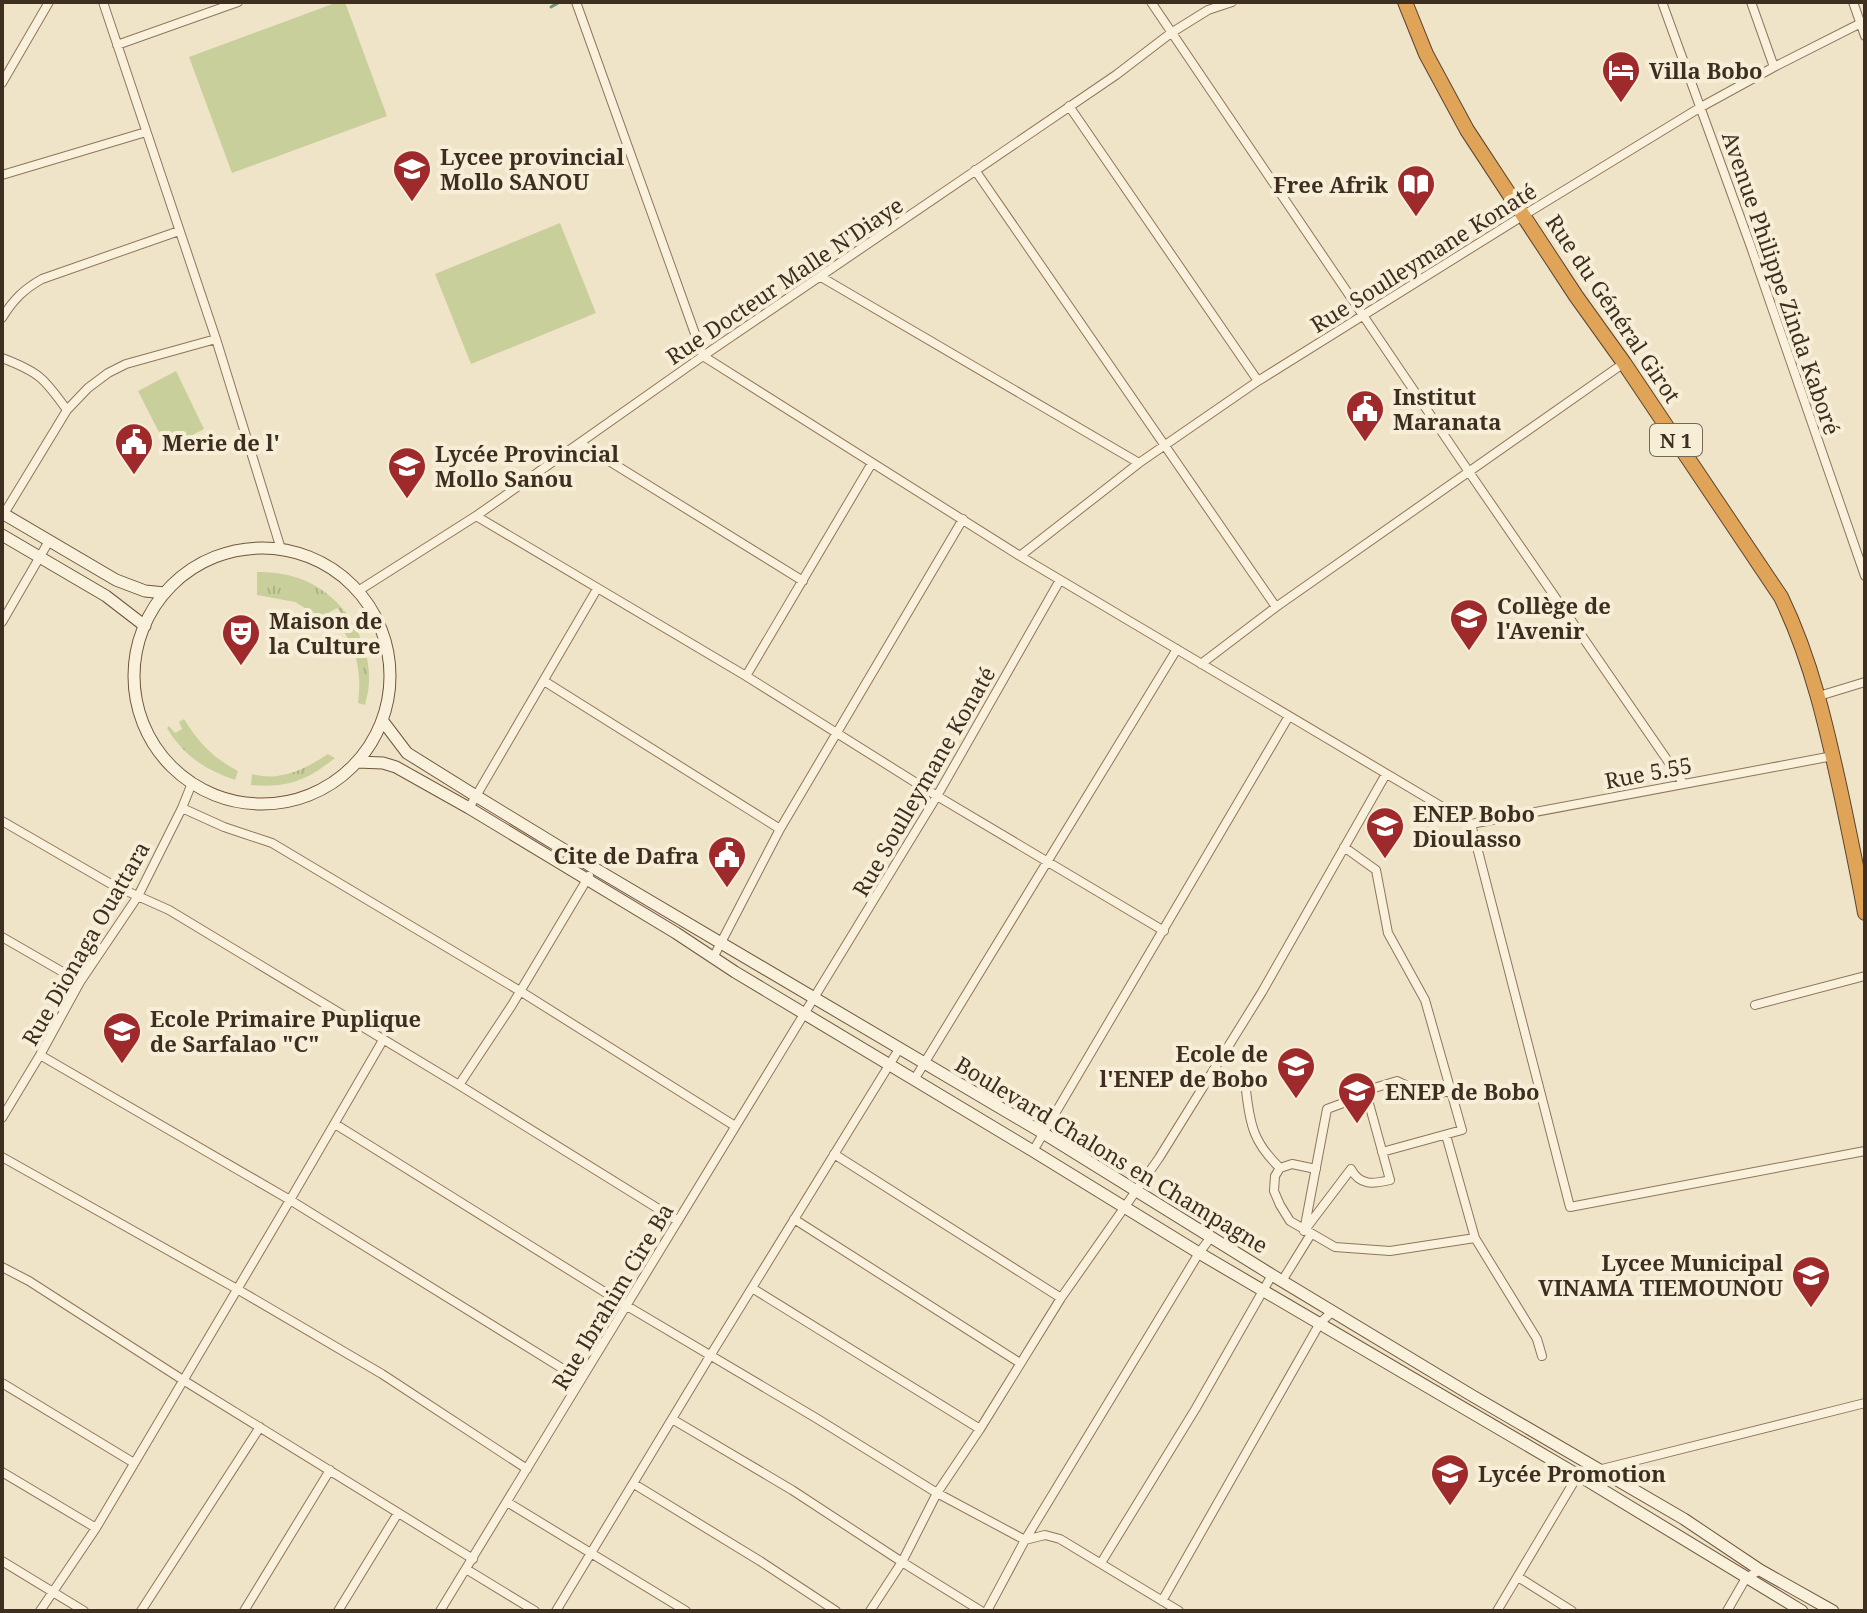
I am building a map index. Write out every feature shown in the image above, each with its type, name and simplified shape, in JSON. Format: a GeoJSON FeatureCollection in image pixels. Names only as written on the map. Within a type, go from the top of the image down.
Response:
{"type":"FeatureCollection","features":[{"type":"Feature","properties":{"kind":"highway","name":"Rue du Général Girot"},"geometry":{"type":"LineString","coordinates":[[1405,2],[1426,54],[1467,130],[1781,597],[1807,656],[1819,696],[1865,913]]}},
{"type":"Feature","properties":{"kind":"main road"},"geometry":{"type":"LineString","coordinates":[[3,515],[102,573],[145,591],[165,593]]}},
{"type":"Feature","properties":{"kind":"main road"},"geometry":{"type":"LineString","coordinates":[[2,535],[106,596],[145,626]]}},
{"type":"Feature","properties":{"kind":"main road"},"geometry":{"type":"LineString","coordinates":[[250,548],[281,549],[311,557],[329,567],[358,591],[375,617],[387,650],[389,685],[382,720],[369,746],[342,776],[324,788],[295,800],[253,804],[212,794],[192,783],[158,749],[140,712],[136,693],[137,652],[156,605],[192,569],[220,555],[250,548]]}},
{"type":"Feature","properties":{"kind":"main road","name":"Boulevard Chalons en Champagne"},"geometry":{"type":"LineString","coordinates":[[382,720],[407,753],[476,796],[713,958],[1199,1253],[1578,1475],[1802,1611]]}},
{"type":"Feature","properties":{"kind":"main road","name":"Boulevard Chalons en Champagne"},"geometry":{"type":"LineString","coordinates":[[357,762],[396,767],[722,943],[1043,1133],[1277,1278],[1833,1611]]}},
{"type":"Feature","properties":{"kind":"street"},"geometry":{"type":"LineString","coordinates":[[2,83],[49,2]]}},
{"type":"Feature","properties":{"kind":"street"},"geometry":{"type":"LineString","coordinates":[[103,2],[216,339],[281,549]]}},
{"type":"Feature","properties":{"kind":"street"},"geometry":{"type":"LineString","coordinates":[[117,45],[238,2]]}},
{"type":"Feature","properties":{"kind":"street"},"geometry":{"type":"LineString","coordinates":[[576,2],[703,356],[1020,556],[1471,824],[1570,1207],[1865,1151]]}},
{"type":"Feature","properties":{"kind":"street"},"geometry":{"type":"LineString","coordinates":[[1151,2],[1683,783]]}},
{"type":"Feature","properties":{"kind":"street","name":"Rue Docteur Malle N'Diaye"},"geometry":{"type":"LineString","coordinates":[[358,591],[476,516],[703,356],[1116,75],[1207,6],[1232,2]]}},
{"type":"Feature","properties":{"kind":"street","name":"Avenue Philippe Zinda Kaboré"},"geometry":{"type":"LineString","coordinates":[[1662,2],[1865,576]]}},
{"type":"Feature","properties":{"kind":"street"},"geometry":{"type":"LineString","coordinates":[[1751,2],[1774,67]]}},
{"type":"Feature","properties":{"kind":"street"},"geometry":{"type":"LineString","coordinates":[[1853,2],[1863,22],[1865,36]]}},
{"type":"Feature","properties":{"kind":"street","name":"Rue Soulleymane Konaté"},"geometry":{"type":"LineString","coordinates":[[1020,556],[1163,445],[1258,381],[1701,107],[1863,22]]}},
{"type":"Feature","properties":{"kind":"street"},"geometry":{"type":"LineString","coordinates":[[1069,106],[1258,381]]}},
{"type":"Feature","properties":{"kind":"street"},"geometry":{"type":"LineString","coordinates":[[2,175],[146,132]]}},
{"type":"Feature","properties":{"kind":"street"},"geometry":{"type":"LineString","coordinates":[[975,170],[1276,607]]}},
{"type":"Feature","properties":{"kind":"street"},"geometry":{"type":"LineString","coordinates":[[2,318],[28,286],[42,279],[179,231]]}},
{"type":"Feature","properties":{"kind":"street"},"geometry":{"type":"LineString","coordinates":[[821,277],[1139,463]]}},
{"type":"Feature","properties":{"kind":"street"},"geometry":{"type":"LineString","coordinates":[[3,515],[67,410],[88,388],[126,364],[216,339]]}},
{"type":"Feature","properties":{"kind":"street"},"geometry":{"type":"LineString","coordinates":[[2,358],[41,376],[67,410]]}},
{"type":"Feature","properties":{"kind":"street"},"geometry":{"type":"LineString","coordinates":[[1201,664],[1276,607],[1624,363]]}},
{"type":"Feature","properties":{"kind":"street"},"geometry":{"type":"LineString","coordinates":[[580,443],[803,581]]}},
{"type":"Feature","properties":{"kind":"street"},"geometry":{"type":"LineString","coordinates":[[746,676],[872,463]]}},
{"type":"Feature","properties":{"kind":"street"},"geometry":{"type":"LineString","coordinates":[[476,516],[746,676],[937,796],[1164,931]]}},
{"type":"Feature","properties":{"kind":"street"},"geometry":{"type":"LineString","coordinates":[[713,958],[780,829],[963,519]]}},
{"type":"Feature","properties":{"kind":"street"},"geometry":{"type":"LineString","coordinates":[[2,622],[49,541]]}},
{"type":"Feature","properties":{"kind":"street","name":"Rue Soulleymane Konaté"},"geometry":{"type":"LineString","coordinates":[[814,999],[937,796],[1060,580]]}},
{"type":"Feature","properties":{"kind":"street"},"geometry":{"type":"LineString","coordinates":[[469,808],[597,589]]}},
{"type":"Feature","properties":{"kind":"street"},"geometry":{"type":"LineString","coordinates":[[914,1080],[1177,649]]}},
{"type":"Feature","properties":{"kind":"street"},"geometry":{"type":"LineString","coordinates":[[544,681],[780,829]]}},
{"type":"Feature","properties":{"kind":"street"},"geometry":{"type":"LineString","coordinates":[[1819,696],[1865,682]]}},
{"type":"Feature","properties":{"kind":"street"},"geometry":{"type":"LineString","coordinates":[[1033,1151],[1289,716]]}},
{"type":"Feature","properties":{"kind":"street","name":"Rue 5.55"},"geometry":{"type":"LineString","coordinates":[[1471,824],[1833,756]]}},
{"type":"Feature","properties":{"kind":"street"},"geometry":{"type":"LineString","coordinates":[[870,1611],[902,1562],[937,1493],[1061,1298],[1137,1192],[1262,992],[1386,774]]}},
{"type":"Feature","properties":{"kind":"street","name":"Rue Dionaga Ouattara"},"geometry":{"type":"LineString","coordinates":[[2,1118],[80,982],[138,896],[192,783]]}},
{"type":"Feature","properties":{"kind":"street"},"geometry":{"type":"LineString","coordinates":[[182,808],[224,827],[272,843],[520,991],[735,1126]]}},
{"type":"Feature","properties":{"kind":"street"},"geometry":{"type":"LineString","coordinates":[[2,821],[111,884],[169,910],[678,1221]]}},
{"type":"Feature","properties":{"kind":"street"},"geometry":{"type":"LineString","coordinates":[[1344,847],[1376,870],[1388,933],[1425,1000],[1462,1130],[1382,1152]]}},
{"type":"Feature","properties":{"kind":"street"},"geometry":{"type":"LineString","coordinates":[[459,1085],[590,874]]}},
{"type":"Feature","properties":{"kind":"street"},"geometry":{"type":"LineString","coordinates":[[2,937],[80,982]]}},
{"type":"Feature","properties":{"kind":"street"},"geometry":{"type":"LineString","coordinates":[[1755,1005],[1865,976]]}},
{"type":"Feature","properties":{"kind":"street","name":"Rue Ibrahim Cire Ba"},"geometry":{"type":"LineString","coordinates":[[440,1611],[814,999]]}},
{"type":"Feature","properties":{"kind":"street"},"geometry":{"type":"LineString","coordinates":[[40,1611],[96,1528],[383,1040]]}},
{"type":"Feature","properties":{"kind":"street"},"geometry":{"type":"LineString","coordinates":[[556,1611],[899,1049]]}},
{"type":"Feature","properties":{"kind":"street"},"geometry":{"type":"LineString","coordinates":[[40,1055],[290,1200],[581,1380]]}},
{"type":"Feature","properties":{"kind":"street"},"geometry":{"type":"LineString","coordinates":[[1308,1232],[1327,1109],[1346,1102],[1348,1096],[1365,1089],[1397,1081],[1427,1095],[1451,1091]]}},
{"type":"Feature","properties":{"kind":"street"},"geometry":{"type":"LineString","coordinates":[[1101,1563],[1196,1408],[1263,1289],[1277,1278],[1351,1169],[1355,1177],[1372,1184],[1390,1180],[1365,1089]]}},
{"type":"Feature","properties":{"kind":"street"},"geometry":{"type":"LineString","coordinates":[[1246,1090],[1249,1117],[1258,1143],[1280,1168]]}},
{"type":"Feature","properties":{"kind":"street"},"geometry":{"type":"LineString","coordinates":[[335,1124],[627,1306],[937,1493],[1025,1540],[1045,1535],[1060,1539],[1179,1611]]}},
{"type":"Feature","properties":{"kind":"street"},"geometry":{"type":"LineString","coordinates":[[1446,1135],[1475,1238],[1537,1339],[1542,1356]]}},
{"type":"Feature","properties":{"kind":"street"},"geometry":{"type":"LineString","coordinates":[[834,1154],[1061,1298]]}},
{"type":"Feature","properties":{"kind":"street"},"geometry":{"type":"LineString","coordinates":[[2,1157],[382,1374],[527,1469]]}},
{"type":"Feature","properties":{"kind":"street"},"geometry":{"type":"LineString","coordinates":[[1316,1169],[1292,1164],[1280,1168],[1275,1176],[1274,1191],[1290,1221],[1335,1247],[1390,1251],[1475,1238]]}},
{"type":"Feature","properties":{"kind":"street"},"geometry":{"type":"LineString","coordinates":[[794,1219],[1020,1363]]}},
{"type":"Feature","properties":{"kind":"street"},"geometry":{"type":"LineString","coordinates":[[672,1419],[792,1490],[984,1611],[1211,1237]]}},
{"type":"Feature","properties":{"kind":"street"},"geometry":{"type":"LineString","coordinates":[[2,1267],[473,1559]]}},
{"type":"Feature","properties":{"kind":"street"},"geometry":{"type":"LineString","coordinates":[[752,1288],[980,1429]]}},
{"type":"Feature","properties":{"kind":"street"},"geometry":{"type":"LineString","coordinates":[[1162,1601],[1320,1323],[1333,1311]]}},
{"type":"Feature","properties":{"kind":"street"},"geometry":{"type":"LineString","coordinates":[[2,1383],[134,1463]]}},
{"type":"Feature","properties":{"kind":"street"},"geometry":{"type":"LineString","coordinates":[[1497,1611],[1578,1475],[1865,1403]]}},
{"type":"Feature","properties":{"kind":"street"},"geometry":{"type":"LineString","coordinates":[[141,1611],[260,1427]]}},
{"type":"Feature","properties":{"kind":"street"},"geometry":{"type":"LineString","coordinates":[[244,1611],[330,1470]]}},
{"type":"Feature","properties":{"kind":"street"},"geometry":{"type":"LineString","coordinates":[[2,1472],[96,1528]]}},
{"type":"Feature","properties":{"kind":"street"},"geometry":{"type":"LineString","coordinates":[[634,1484],[836,1611]]}},
{"type":"Feature","properties":{"kind":"street"},"geometry":{"type":"LineString","coordinates":[[507,1502],[686,1611]]}},
{"type":"Feature","properties":{"kind":"street"},"geometry":{"type":"LineString","coordinates":[[338,1611],[398,1513]]}},
{"type":"Feature","properties":{"kind":"street"},"geometry":{"type":"LineString","coordinates":[[2,1561],[84,1611]]}},
{"type":"Feature","properties":{"kind":"street"},"geometry":{"type":"LineString","coordinates":[[466,1569],[535,1611]]}},
{"type":"Feature","properties":{"kind":"street"},"geometry":{"type":"LineString","coordinates":[[1727,1611],[1746,1578],[1760,1570]]}},
{"type":"Feature","properties":{"kind":"street"},"geometry":{"type":"LineString","coordinates":[[1518,1577],[1572,1611]]}},
{"type":"Feature","properties":{"kind":"green space"},"geometry":{"type":"Polygon","coordinates":[[[345,2],[387,116],[232,173],[189,57],[345,2]]]}},
{"type":"Feature","properties":{"kind":"green space"},"geometry":{"type":"Polygon","coordinates":[[[560,223],[596,313],[471,364],[435,274],[560,223]]]}},
{"type":"Feature","properties":{"kind":"green space"},"geometry":{"type":"Polygon","coordinates":[[[176,371],[204,429],[167,448],[138,391],[176,371]]]}},
{"type":"Feature","properties":{"kind":"green space"},"geometry":{"type":"Polygon","coordinates":[[[257,572],[282,574],[306,581],[343,609],[365,650],[369,681],[365,705],[358,703],[358,670],[353,650],[336,621],[343,615],[337,608],[323,616],[317,615],[295,602],[257,595],[257,572]]]}},
{"type":"Feature","properties":{"kind":"green space"},"geometry":{"type":"Polygon","coordinates":[[[184,719],[207,749],[238,771],[235,780],[205,766],[180,746],[167,728],[169,726],[175,733],[182,729],[179,722],[184,719]]]}},
{"type":"Feature","properties":{"kind":"green space"},"geometry":{"type":"Polygon","coordinates":[[[328,754],[335,758],[296,781],[251,785],[252,774],[272,776],[292,773],[328,754]]]}},
{"type":"Feature","properties":{"kind":"waterway"},"geometry":{"type":"LineString","coordinates":[[551,7],[558,3]]}},
{"type":"Feature","properties":{"kind":"place","name":"Villa Bobo"},"geometry":{"type":"Point","coordinates":[1621,104]}},
{"type":"Feature","properties":{"kind":"place","name":"Lycee provincial Mollo SANOU"},"geometry":{"type":"Point","coordinates":[412,203]}},
{"type":"Feature","properties":{"kind":"place","name":"Free Afrik"},"geometry":{"type":"Point","coordinates":[1416,218]}},
{"type":"Feature","properties":{"kind":"place","name":"Institut Maranata"},"geometry":{"type":"Point","coordinates":[1365,443]}},
{"type":"Feature","properties":{"kind":"place","name":"Merie de l'"},"geometry":{"type":"Point","coordinates":[134,476]}},
{"type":"Feature","properties":{"kind":"place","name":"Lycée Provincial Mollo Sanou"},"geometry":{"type":"Point","coordinates":[407,500]}},
{"type":"Feature","properties":{"kind":"place","name":"Collège de l'Avenir"},"geometry":{"type":"Point","coordinates":[1469,652]}},
{"type":"Feature","properties":{"kind":"place","name":"Maison de la Culture"},"geometry":{"type":"Point","coordinates":[241,667]}},
{"type":"Feature","properties":{"kind":"place","name":"ENEP Bobo Dioulasso"},"geometry":{"type":"Point","coordinates":[1385,860]}},
{"type":"Feature","properties":{"kind":"place","name":"Cite de Dafra"},"geometry":{"type":"Point","coordinates":[727,889]}},
{"type":"Feature","properties":{"kind":"place","name":"Ecole Primaire Puplique de Sarfalao \"C\""},"geometry":{"type":"Point","coordinates":[122,1065]}},
{"type":"Feature","properties":{"kind":"place","name":"Ecole de l'ENEP de Bobo"},"geometry":{"type":"Point","coordinates":[1296,1100]}},
{"type":"Feature","properties":{"kind":"place","name":"ENEP de Bobo"},"geometry":{"type":"Point","coordinates":[1357,1125]}},
{"type":"Feature","properties":{"kind":"place","name":"Lycee Municipal VINAMA TIEMOUNOU"},"geometry":{"type":"Point","coordinates":[1811,1309]}},
{"type":"Feature","properties":{"kind":"place","name":"Lycée Promotion"},"geometry":{"type":"Point","coordinates":[1450,1507]}}]}
